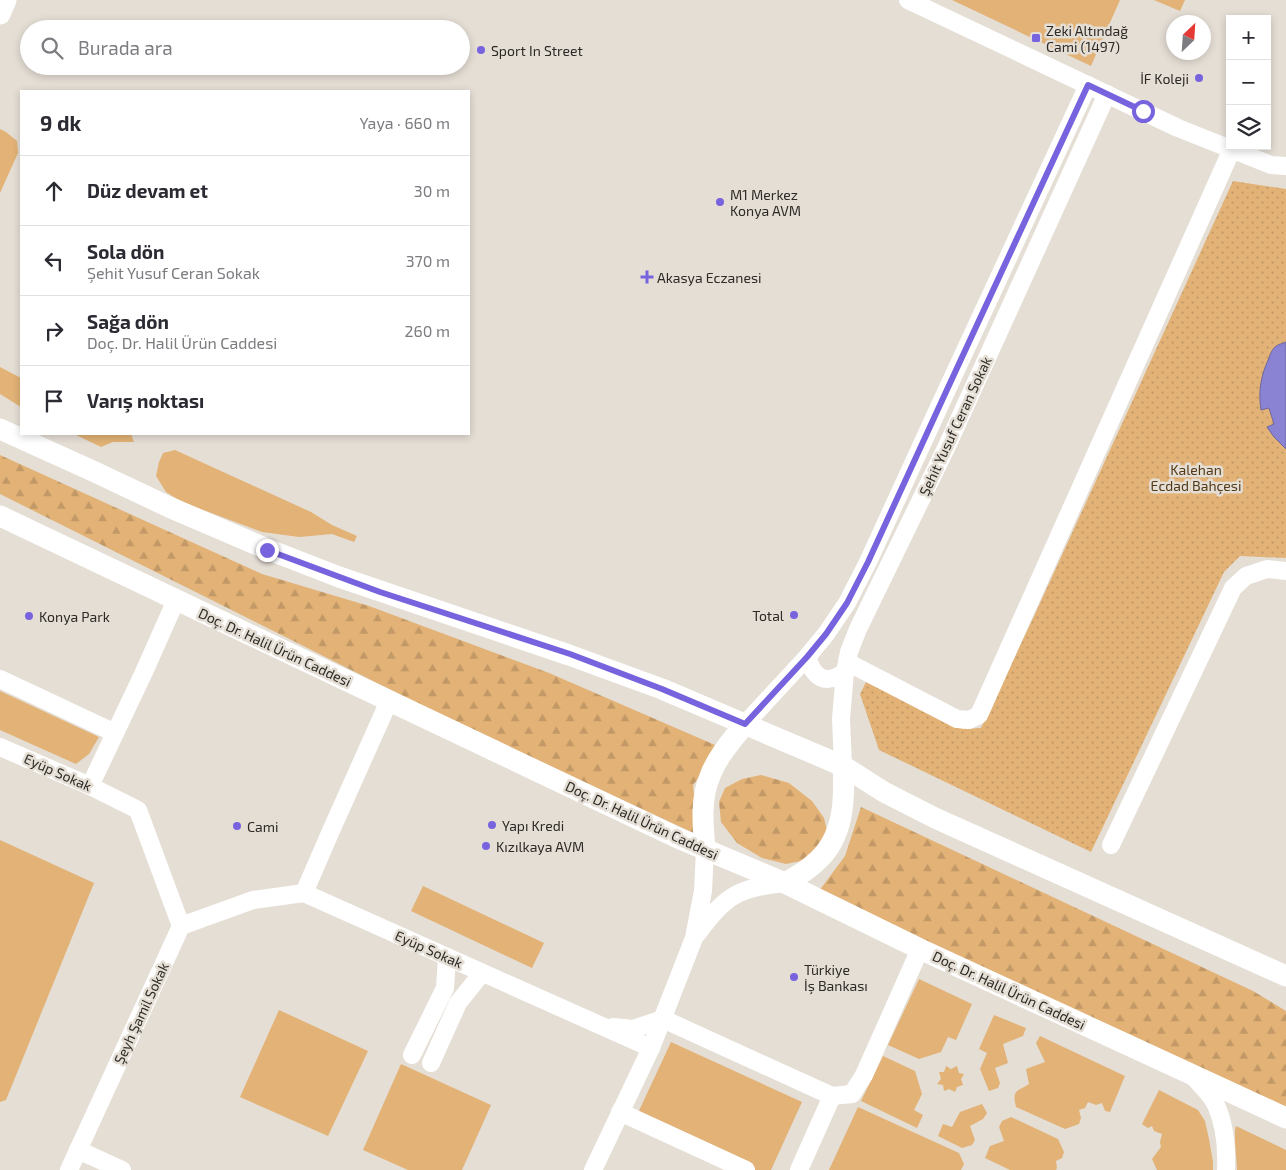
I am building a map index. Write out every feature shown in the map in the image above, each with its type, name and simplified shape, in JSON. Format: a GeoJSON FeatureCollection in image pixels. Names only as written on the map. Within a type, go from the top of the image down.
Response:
{"type":"FeatureCollection","features":[{"type":"Feature","properties":{"kind":"main road"},"geometry":{"type":"LineString","coordinates":[[0,14],[6,0]]}},
{"type":"Feature","properties":{"kind":"main road"},"geometry":{"type":"LineString","coordinates":[[2,431],[267,550],[339,577],[606,668],[745,724],[843,766],[884,792],[935,818],[1286,976]]}},
{"type":"Feature","properties":{"kind":"main road","name":"Doç. Dr. Halil Ürün Caddesi"},"geometry":{"type":"LineString","coordinates":[[0,516],[704,850],[785,884],[920,949],[1286,1118]]}},
{"type":"Feature","properties":{"kind":"main road"},"geometry":{"type":"LineString","coordinates":[[704,850],[703,814],[709,777],[718,759],[745,724]]}},
{"type":"Feature","properties":{"kind":"main road"},"geometry":{"type":"LineString","coordinates":[[785,884],[818,861],[832,842],[840,824],[844,803],[843,766]]}},
{"type":"Feature","properties":{"kind":"street"},"geometry":{"type":"LineString","coordinates":[[908,0],[1178,128],[1226,147]]}},
{"type":"Feature","properties":{"kind":"street","name":"Şehit Yusuf Ceran Sokak"},"geometry":{"type":"LineString","coordinates":[[745,724],[807,657],[826,634],[847,603],[868,562],[1088,85]]}},
{"type":"Feature","properties":{"kind":"street","name":"Şehit Yusuf Ceran Sokak"},"geometry":{"type":"LineString","coordinates":[[843,766],[841,719],[846,667],[858,629],[947,446],[1107,94]]}},
{"type":"Feature","properties":{"kind":"street"},"geometry":{"type":"LineString","coordinates":[[807,657],[814,672],[821,678],[830,680],[838,676],[846,667],[957,719],[969,720],[979,715],[1232,150]]}},
{"type":"Feature","properties":{"kind":"street"},"geometry":{"type":"LineString","coordinates":[[1234,150],[1271,165],[1286,166]]}},
{"type":"Feature","properties":{"kind":"street"},"geometry":{"type":"LineString","coordinates":[[1111,845],[1233,588],[1246,576],[1267,569],[1286,571]]}},
{"type":"Feature","properties":{"kind":"street"},"geometry":{"type":"LineString","coordinates":[[90,786],[176,600]]}},
{"type":"Feature","properties":{"kind":"street"},"geometry":{"type":"LineString","coordinates":[[0,679],[115,733]]}},
{"type":"Feature","properties":{"kind":"street"},"geometry":{"type":"LineString","coordinates":[[180,926],[253,900],[304,893],[389,701]]}},
{"type":"Feature","properties":{"kind":"street","name":"Eyüp Sokak"},"geometry":{"type":"LineString","coordinates":[[0,747],[90,786],[138,810],[180,926]]}},
{"type":"Feature","properties":{"kind":"street"},"geometry":{"type":"LineString","coordinates":[[593,1170],[651,1048],[694,938],[703,891],[704,850]]}},
{"type":"Feature","properties":{"kind":"street"},"geometry":{"type":"LineString","coordinates":[[694,938],[713,913],[736,894],[757,887],[785,884]]}},
{"type":"Feature","properties":{"kind":"street","name":"Eyüp Sokak"},"geometry":{"type":"LineString","coordinates":[[304,893],[651,1048]]}},
{"type":"Feature","properties":{"kind":"street","name":"Şeyh Şamil Sokak"},"geometry":{"type":"LineString","coordinates":[[69,1170],[180,926]]}},
{"type":"Feature","properties":{"kind":"street"},"geometry":{"type":"LineString","coordinates":[[600,1026],[633,1029],[663,1019],[832,1096],[852,1094],[864,1075],[920,949]]}},
{"type":"Feature","properties":{"kind":"street"},"geometry":{"type":"LineString","coordinates":[[412,1055],[445,988],[447,957]]}},
{"type":"Feature","properties":{"kind":"street"},"geometry":{"type":"LineString","coordinates":[[431,1063],[458,1003],[482,973]]}},
{"type":"Feature","properties":{"kind":"street"},"geometry":{"type":"LineString","coordinates":[[1192,1075],[1206,1090],[1215,1104],[1222,1122],[1226,1145],[1226,1170]]}},
{"type":"Feature","properties":{"kind":"street"},"geometry":{"type":"LineString","coordinates":[[799,1170],[832,1096]]}},
{"type":"Feature","properties":{"kind":"street"},"geometry":{"type":"LineString","coordinates":[[620,1112],[746,1170]]}},
{"type":"Feature","properties":{"kind":"street"},"geometry":{"type":"LineString","coordinates":[[78,1150],[122,1170]]}},
{"type":"Feature","properties":{"kind":"green space"},"geometry":{"type":"Polygon","coordinates":[[[952,0],[1120,0],[1091,66],[952,0]]]}},
{"type":"Feature","properties":{"kind":"green space"},"geometry":{"type":"Polygon","coordinates":[[[1154,0],[1185,0],[1180,11],[1154,0]]]}},
{"type":"Feature","properties":{"kind":"green space"},"geometry":{"type":"Polygon","coordinates":[[[0,129],[17,141],[18,153],[0,193],[0,129]]]}},
{"type":"Feature","properties":{"kind":"green space","name":"Kalehan Ecdad Bahçesi"},"geometry":{"type":"Polygon","coordinates":[[[1233,181],[1286,189],[1286,558],[1240,556],[1224,572],[1091,852],[879,750],[860,694],[866,682],[963,729],[981,728],[1233,181]]]}},
{"type":"Feature","properties":{"kind":"green space"},"geometry":{"type":"Polygon","coordinates":[[[0,367],[20,377],[20,406],[0,394],[0,367]]]}},
{"type":"Feature","properties":{"kind":"green space"},"geometry":{"type":"Polygon","coordinates":[[[76,435],[131,435],[134,442],[113,442],[101,447],[76,435]]]}},
{"type":"Feature","properties":{"kind":"green space"},"geometry":{"type":"Polygon","coordinates":[[[175,450],[311,512],[332,525],[357,536],[354,542],[332,534],[299,537],[262,532],[182,502],[166,492],[156,476],[163,453],[175,450]]]}},
{"type":"Feature","properties":{"kind":"green space"},"geometry":{"type":"Polygon","coordinates":[[[0,455],[262,574],[369,606],[549,673],[722,748],[693,785],[698,835],[457,723],[0,494],[0,455]]]}},
{"type":"Feature","properties":{"kind":"green space"},"geometry":{"type":"Polygon","coordinates":[[[0,691],[99,737],[89,754],[76,764],[0,730],[0,691]]]}},
{"type":"Feature","properties":{"kind":"green space"},"geometry":{"type":"Polygon","coordinates":[[[761,775],[789,783],[812,801],[824,818],[828,835],[806,860],[786,864],[762,858],[737,843],[721,822],[719,802],[725,788],[742,779],[761,775]]]}},
{"type":"Feature","properties":{"kind":"green space"},"geometry":{"type":"Polygon","coordinates":[[[861,807],[1253,991],[1286,1011],[1286,1106],[1271,1103],[819,891],[845,856],[861,807]]]}},
{"type":"Feature","properties":{"kind":"green space"},"geometry":{"type":"Polygon","coordinates":[[[0,840],[94,883],[6,1100],[0,1102],[0,840]]]}},
{"type":"Feature","properties":{"kind":"green space"},"geometry":{"type":"Polygon","coordinates":[[[423,886],[544,943],[532,968],[411,911],[423,886]]]}},
{"type":"Feature","properties":{"kind":"green space"},"geometry":{"type":"Polygon","coordinates":[[[919,979],[972,1004],[956,1040],[948,1037],[941,1052],[919,1059],[888,1045],[919,979]]]}},
{"type":"Feature","properties":{"kind":"green space"},"geometry":{"type":"Polygon","coordinates":[[[279,1010],[368,1051],[328,1136],[240,1097],[279,1010]]]}},
{"type":"Feature","properties":{"kind":"green space"},"geometry":{"type":"Polygon","coordinates":[[[994,1015],[1026,1028],[1023,1036],[1003,1044],[1008,1063],[995,1068],[1000,1083],[998,1088],[989,1091],[980,1069],[987,1053],[979,1049],[994,1015]]]}},
{"type":"Feature","properties":{"kind":"green space"},"geometry":{"type":"Polygon","coordinates":[[[1040,1036],[1125,1076],[1110,1112],[1105,1111],[1102,1103],[1096,1105],[1088,1102],[1085,1108],[1079,1110],[1081,1118],[1079,1124],[1065,1129],[1016,1107],[1016,1092],[1029,1084],[1026,1069],[1045,1062],[1036,1043],[1040,1036]]]}},
{"type":"Feature","properties":{"kind":"green space"},"geometry":{"type":"Polygon","coordinates":[[[671,1042],[802,1102],[771,1170],[755,1170],[637,1115],[671,1042]]]}},
{"type":"Feature","properties":{"kind":"green space"},"geometry":{"type":"Polygon","coordinates":[[[883,1056],[915,1071],[922,1094],[914,1110],[923,1115],[917,1128],[861,1101],[883,1056]]]}},
{"type":"Feature","properties":{"kind":"green space"},"geometry":{"type":"Polygon","coordinates":[[[401,1064],[491,1105],[462,1170],[408,1170],[363,1150],[401,1064]]]}},
{"type":"Feature","properties":{"kind":"green space"},"geometry":{"type":"Polygon","coordinates":[[[946,1066],[951,1069],[957,1066],[959,1073],[964,1074],[961,1079],[963,1085],[957,1087],[955,1092],[949,1089],[944,1091],[943,1085],[937,1084],[941,1079],[939,1072],[944,1072],[946,1066]]]}},
{"type":"Feature","properties":{"kind":"green space"},"geometry":{"type":"Polygon","coordinates":[[[1159,1090],[1198,1110],[1205,1121],[1213,1170],[1157,1170],[1152,1159],[1161,1147],[1162,1134],[1154,1131],[1152,1126],[1148,1128],[1142,1124],[1159,1090]]]}},
{"type":"Feature","properties":{"kind":"green space"},"geometry":{"type":"Polygon","coordinates":[[[982,1104],[987,1113],[983,1119],[970,1126],[975,1140],[972,1145],[962,1148],[938,1136],[943,1124],[952,1127],[960,1112],[982,1104]]]}},
{"type":"Feature","properties":{"kind":"green space"},"geometry":{"type":"Polygon","coordinates":[[[858,1107],[959,1153],[964,1164],[961,1170],[829,1170],[858,1107]]]}},
{"type":"Feature","properties":{"kind":"green space"},"geometry":{"type":"Polygon","coordinates":[[[1011,1117],[1058,1139],[1064,1152],[1062,1158],[1056,1161],[1056,1170],[1010,1170],[985,1158],[990,1146],[1004,1141],[999,1127],[1002,1121],[1011,1117]]]}},
{"type":"Feature","properties":{"kind":"green space"},"geometry":{"type":"Polygon","coordinates":[[[1236,1126],[1286,1150],[1286,1170],[1237,1170],[1236,1126]]]}},
{"type":"Feature","properties":{"kind":"shaded area"},"geometry":{"type":"Polygon","coordinates":[[[1286,342],[1286,449],[1267,427],[1274,424],[1269,408],[1261,410],[1260,390],[1262,377],[1273,349],[1286,342]]]}},
{"type":"Feature","properties":{"kind":"place","name":"Zeki Altındağ Cami (1497)"},"geometry":{"type":"Point","coordinates":[1036,38]}},
{"type":"Feature","properties":{"kind":"place","name":"Sport In Street"},"geometry":{"type":"Point","coordinates":[481,50]}},
{"type":"Feature","properties":{"kind":"place","name":"İF Koleji"},"geometry":{"type":"Point","coordinates":[1199,78]}},
{"type":"Feature","properties":{"kind":"place","name":"M1 Merkez Konya AVM"},"geometry":{"type":"Point","coordinates":[720,202]}},
{"type":"Feature","properties":{"kind":"place","name":"Akasya Eczanesi"},"geometry":{"type":"Point","coordinates":[647,277]}},
{"type":"Feature","properties":{"kind":"place","name":"Total"},"geometry":{"type":"Point","coordinates":[794,615]}},
{"type":"Feature","properties":{"kind":"place","name":"Konya Park"},"geometry":{"type":"Point","coordinates":[29,616]}},
{"type":"Feature","properties":{"kind":"place","name":"Yapı Kredi"},"geometry":{"type":"Point","coordinates":[492,825]}},
{"type":"Feature","properties":{"kind":"place","name":"Cami"},"geometry":{"type":"Point","coordinates":[237,826]}},
{"type":"Feature","properties":{"kind":"place","name":"Kızılkaya AVM"},"geometry":{"type":"Point","coordinates":[486,846]}},
{"type":"Feature","properties":{"kind":"place","name":"Türkiye İş Bankası"},"geometry":{"type":"Point","coordinates":[794,977]}},
{"type":"Feature","properties":{"kind":"route"},"geometry":{"type":"LineString","coordinates":[[267,550],[380,592],[570,654],[662,689],[745,724],[807,657],[826,634],[847,603],[868,562],[1088,85],[1143,111]]}}]}
